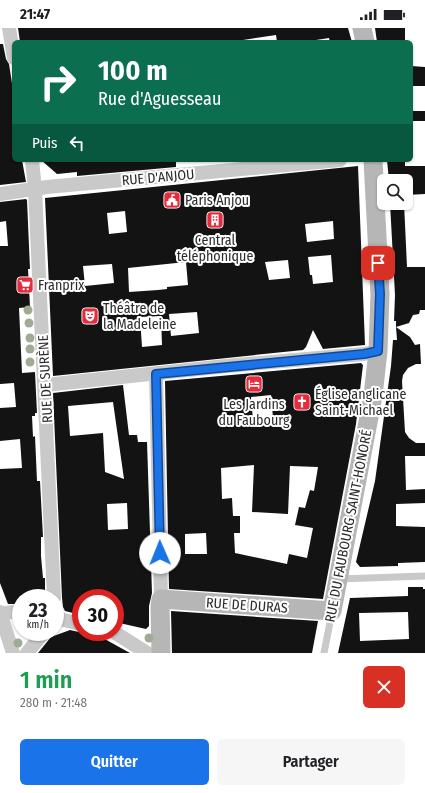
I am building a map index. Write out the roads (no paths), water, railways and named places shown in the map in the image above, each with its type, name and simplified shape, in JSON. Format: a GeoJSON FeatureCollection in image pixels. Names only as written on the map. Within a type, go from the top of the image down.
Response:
{"type":"FeatureCollection","features":[{"type":"Feature","properties":{"kind":"street"},"geometry":{"type":"LineString","coordinates":[[9,28],[12,46]]}},
{"type":"Feature","properties":{"kind":"street"},"geometry":{"type":"LineString","coordinates":[[362,28],[365,40]]}},
{"type":"Feature","properties":{"kind":"street","name":"RUE DE SURÈNE"},"geometry":{"type":"LineString","coordinates":[[32,162],[36,189],[54,589]]}},
{"type":"Feature","properties":{"kind":"street","name":"RUE D'ANJOU"},"geometry":{"type":"LineString","coordinates":[[0,194],[47,187],[318,162]]}},
{"type":"Feature","properties":{"kind":"street","name":"RUE DU FAUBOURG SAINT-HONORÉ"},"geometry":{"type":"LineString","coordinates":[[332,611],[373,396],[378,351],[380,294],[374,162]]}},
{"type":"Feature","properties":{"kind":"street"},"geometry":{"type":"LineString","coordinates":[[45,385],[364,354],[378,351]]}},
{"type":"Feature","properties":{"kind":"street"},"geometry":{"type":"LineString","coordinates":[[156,374],[161,653]]}},
{"type":"Feature","properties":{"kind":"street","name":"RUE DE DURAS"},"geometry":{"type":"LineString","coordinates":[[161,599],[332,611]]}},
{"type":"Feature","properties":{"kind":"street"},"geometry":{"type":"LineString","coordinates":[[12,612],[0,613],[13,653]]}},
{"type":"Feature","properties":{"kind":"street"},"geometry":{"type":"LineString","coordinates":[[124,638],[147,653]]}},
{"type":"Feature","properties":{"kind":"street"},"geometry":{"type":"LineString","coordinates":[[27,653],[37,641]]}},
{"type":"Feature","properties":{"kind":"lane"},"geometry":{"type":"LineString","coordinates":[[339,579],[425,576]]}},
{"type":"Feature","properties":{"kind":"lane","name":"RUE DU FAUBOURG SAINT-HONORÉ"},"geometry":{"type":"LineString","coordinates":[[324,653],[332,611]]}},
{"type":"Feature","properties":{"kind":"place","name":"Paris Anjou"},"geometry":{"type":"Point","coordinates":[172,200]}},
{"type":"Feature","properties":{"kind":"place","name":"Central téléphonique"},"geometry":{"type":"Point","coordinates":[215,220]}},
{"type":"Feature","properties":{"kind":"place","name":"Franprix"},"geometry":{"type":"Point","coordinates":[25,285]}},
{"type":"Feature","properties":{"kind":"place","name":"Théâtre de la Madeleine"},"geometry":{"type":"Point","coordinates":[90,316]}},
{"type":"Feature","properties":{"kind":"place","name":"Les Jardins du Faubourg"},"geometry":{"type":"Point","coordinates":[254,384]}},
{"type":"Feature","properties":{"kind":"place","name":"Église anglicane Saint-Michael"},"geometry":{"type":"Point","coordinates":[302,402]}}]}
